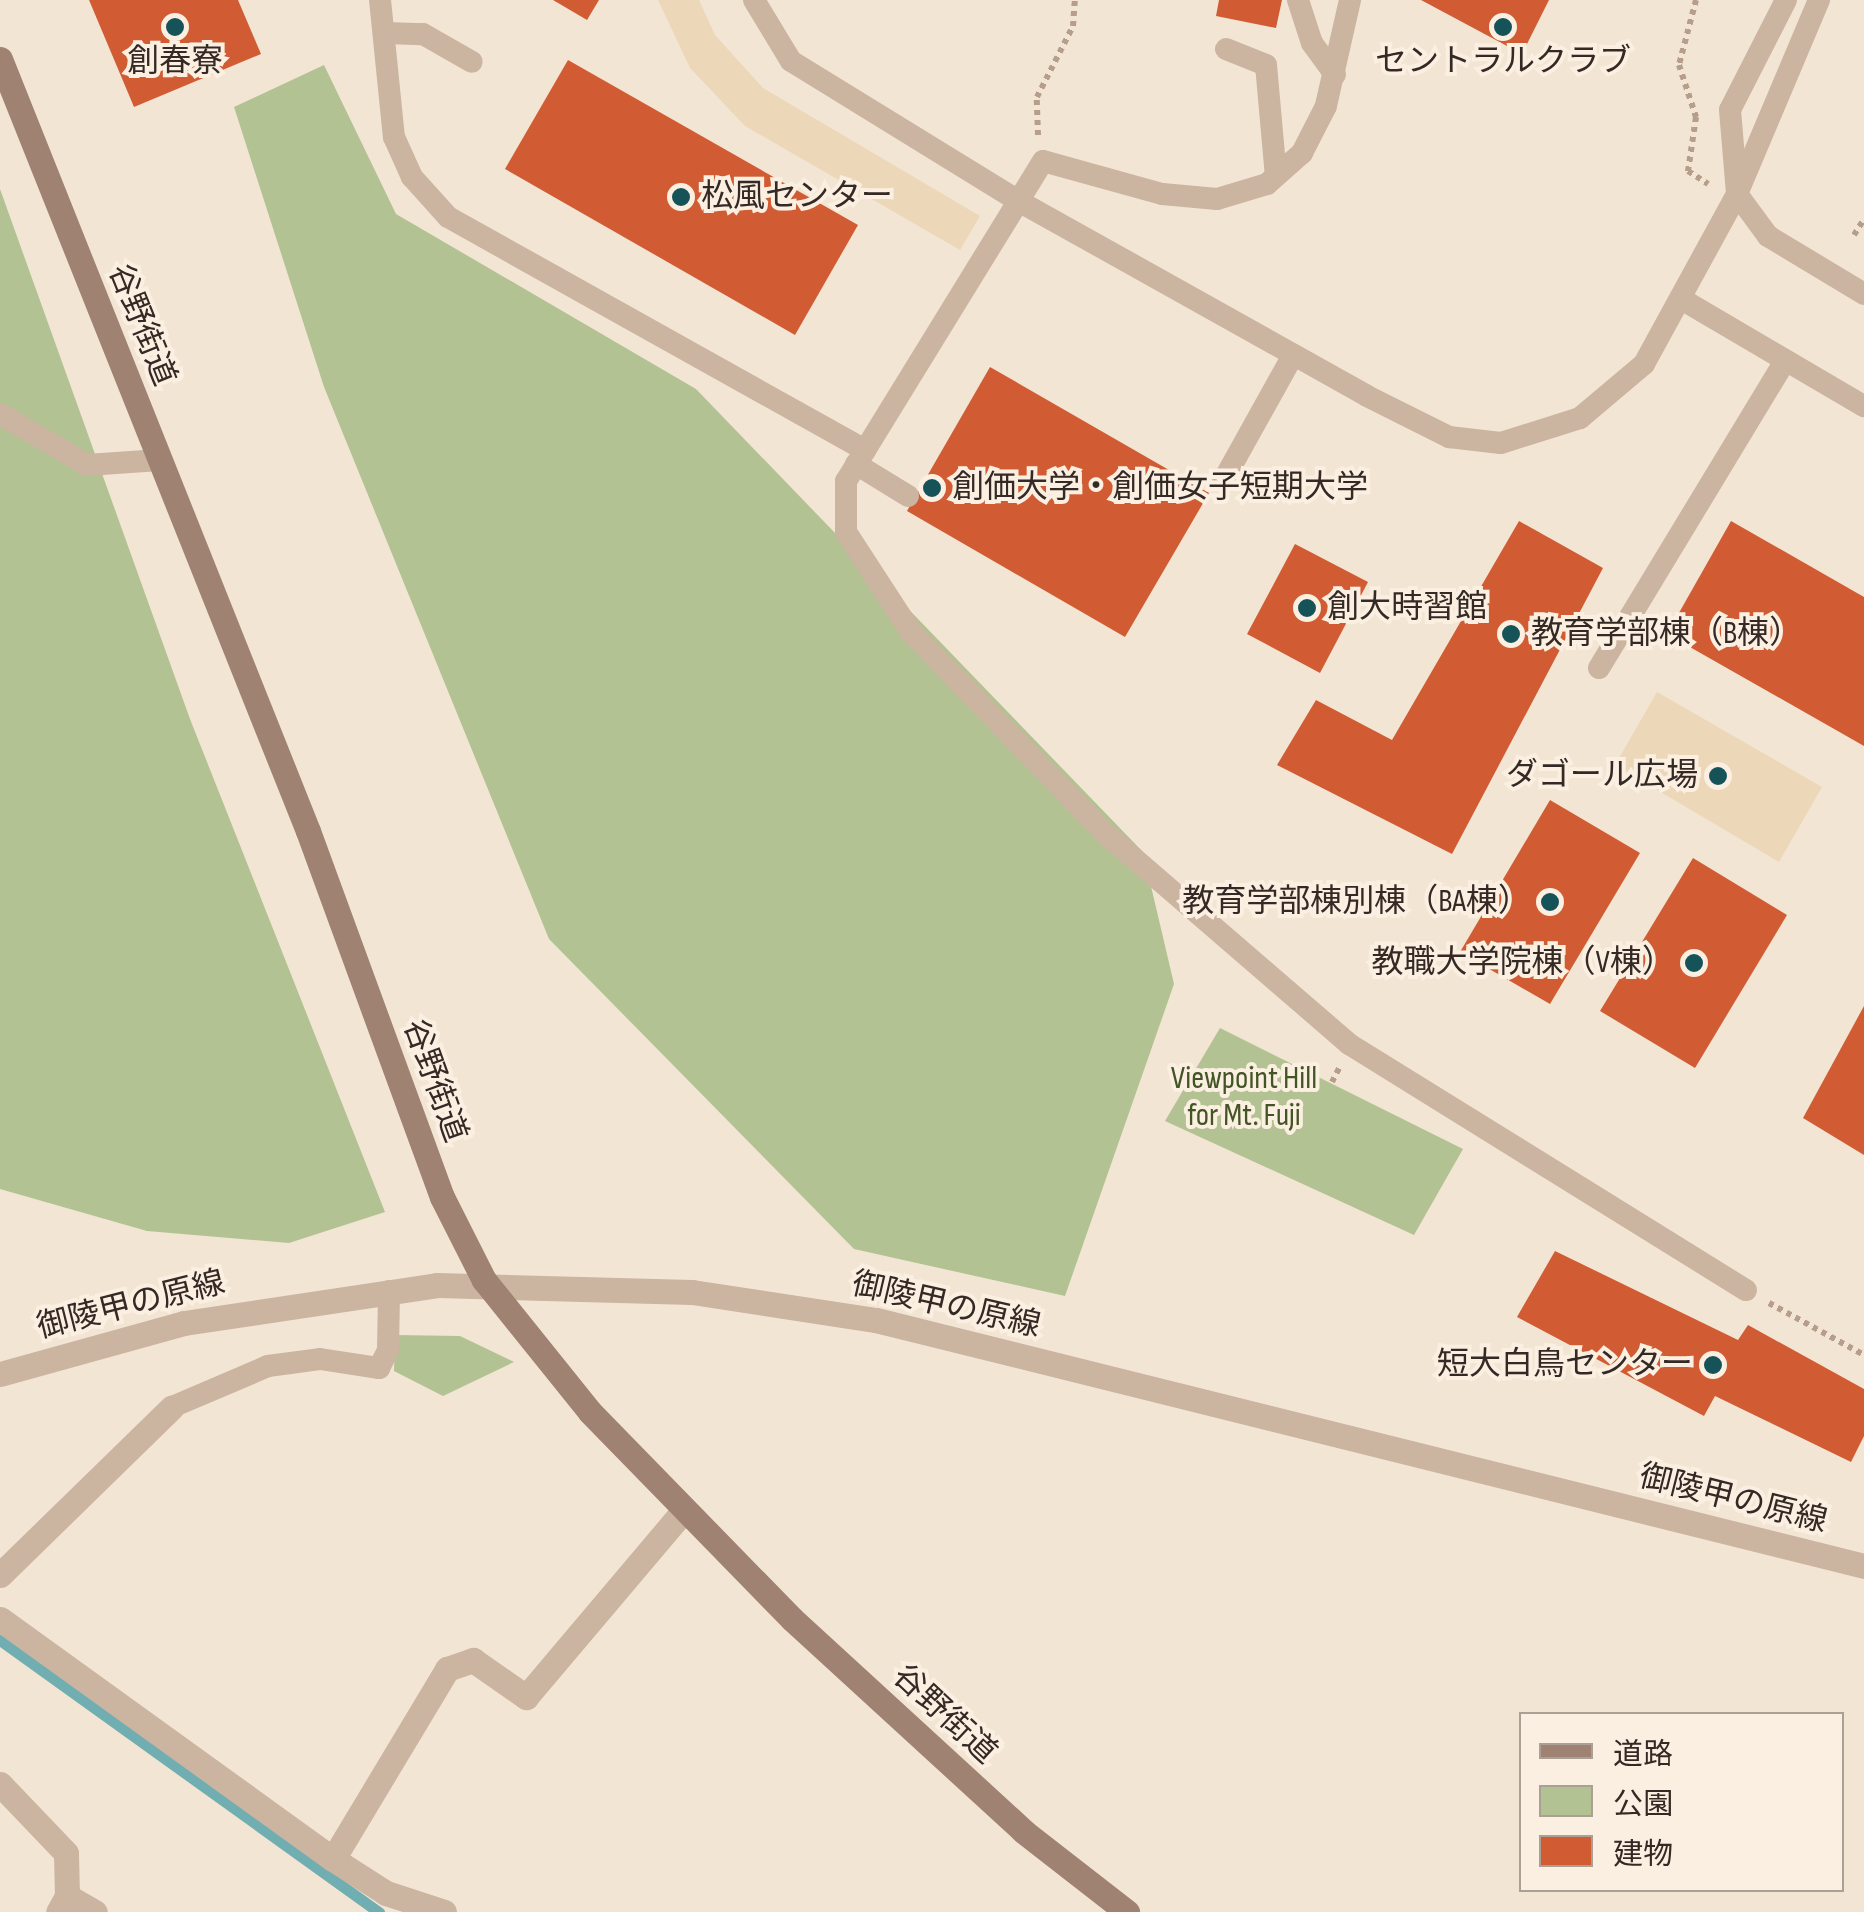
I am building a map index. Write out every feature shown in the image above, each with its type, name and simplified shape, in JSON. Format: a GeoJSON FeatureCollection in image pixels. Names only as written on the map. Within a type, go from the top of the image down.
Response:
{"type":"FeatureCollection","features":[{"type":"Feature","properties":{"kind":"main road","name":"谷野街道"},"geometry":{"type":"LineString","coordinates":[[0,59],[160,460],[442,1198],[484,1280],[684,1510],[1022,1831],[1127,1912]]}},
{"type":"Feature","properties":{"kind":"street","name":"御陵甲の原線"},"geometry":{"type":"LineString","coordinates":[[1,1373],[202,1320],[389,1291],[484,1280],[692,1292],[876,1320],[1864,1566]]}},
{"type":"Feature","properties":{"kind":"street"},"geometry":{"type":"LineString","coordinates":[[0,1575],[172,1407]]}},
{"type":"Feature","properties":{"kind":"street"},"geometry":{"type":"LineString","coordinates":[[333,1860],[447,1669],[474,1660],[526,1697],[684,1510]]}},
{"type":"Feature","properties":{"kind":"street"},"geometry":{"type":"LineString","coordinates":[[0,1619],[333,1860],[386,1893],[444,1912]]}},
{"type":"Feature","properties":{"kind":"street"},"geometry":{"type":"LineString","coordinates":[[0,1784],[66,1853],[62,1904],[95,1912]]}},
{"type":"Feature","properties":{"kind":"lane"},"geometry":{"type":"LineString","coordinates":[[380,0],[394,137],[412,177],[448,218],[860,457],[908,496]]}},
{"type":"Feature","properties":{"kind":"lane"},"geometry":{"type":"LineString","coordinates":[[754,0],[791,61],[1016,200],[1293,355],[1449,436],[1501,444],[1542,436],[1616,396],[1682,300],[1738,194],[1819,0]]}},
{"type":"Feature","properties":{"kind":"lane"},"geometry":{"type":"LineString","coordinates":[[1298,0],[1312,43],[1336,75]]}},
{"type":"Feature","properties":{"kind":"lane"},"geometry":{"type":"LineString","coordinates":[[1350,0],[1336,75],[1302,153],[1276,176],[1216,200],[1043,161],[846,481],[846,532],[911,632],[1107,835],[1349,1044],[1746,1290]]}},
{"type":"Feature","properties":{"kind":"lane"},"geometry":{"type":"LineString","coordinates":[[1786,0],[1730,110],[1738,194],[1768,236],[1864,294]]}},
{"type":"Feature","properties":{"kind":"lane"},"geometry":{"type":"LineString","coordinates":[[385,33],[422,34],[472,62]]}},
{"type":"Feature","properties":{"kind":"lane"},"geometry":{"type":"LineString","coordinates":[[1226,50],[1266,66],[1276,176]]}},
{"type":"Feature","properties":{"kind":"lane"},"geometry":{"type":"LineString","coordinates":[[1682,300],[1864,406]]}},
{"type":"Feature","properties":{"kind":"lane"},"geometry":{"type":"LineString","coordinates":[[1223,481],[1293,355]]}},
{"type":"Feature","properties":{"kind":"lane"},"geometry":{"type":"LineString","coordinates":[[1600,668],[1785,361]]}},
{"type":"Feature","properties":{"kind":"lane"},"geometry":{"type":"LineString","coordinates":[[0,414],[86,465],[160,460]]}},
{"type":"Feature","properties":{"kind":"lane"},"geometry":{"type":"LineString","coordinates":[[172,1407],[268,1366],[320,1359],[379,1368],[388,1350],[389,1291]]}},
{"type":"Feature","properties":{"kind":"path"},"geometry":{"type":"LineString","coordinates":[[1043,161],[1037,97],[1073,26],[1075,0]]}},
{"type":"Feature","properties":{"kind":"path"},"geometry":{"type":"LineString","coordinates":[[1696,0],[1679,65],[1696,117],[1688,171],[1738,194]]}},
{"type":"Feature","properties":{"kind":"path"},"geometry":{"type":"LineString","coordinates":[[1854,235],[1864,219]]}},
{"type":"Feature","properties":{"kind":"path"},"geometry":{"type":"LineString","coordinates":[[1746,1290],[1864,1355]]}},
{"type":"Feature","properties":{"kind":"green space"},"geometry":{"type":"Polygon","coordinates":[[[324,65],[396,214],[696,389],[1143,852],[1174,984],[1065,1296],[854,1249],[549,939],[324,387],[234,107],[324,65]]]}},
{"type":"Feature","properties":{"kind":"green space"},"geometry":{"type":"Polygon","coordinates":[[[0,189],[190,719],[385,1212],[289,1243],[147,1231],[0,1189],[0,189]]]}},
{"type":"Feature","properties":{"kind":"green space","name":"Viewpoint Hill for Mt. Fuji"},"geometry":{"type":"Polygon","coordinates":[[[1220,1028],[1463,1149],[1414,1235],[1165,1121],[1220,1028]]]}},
{"type":"Feature","properties":{"kind":"green space"},"geometry":{"type":"Polygon","coordinates":[[[395,1335],[460,1336],[514,1362],[443,1396],[394,1371],[395,1335]]]}},
{"type":"Feature","properties":{"kind":"shaded area"},"geometry":{"type":"Polygon","coordinates":[[[658,0],[699,0],[715,35],[763,88],[980,216],[960,250],[745,126],[690,68],[658,0]]]}},
{"type":"Feature","properties":{"kind":"shaded area","name":"ダゴール広場"},"geometry":{"type":"Polygon","coordinates":[[[1657,692],[1822,787],[1779,862],[1615,765],[1657,692]]]}},
{"type":"Feature","properties":{"kind":"building","name":"創春寮"},"geometry":{"type":"Polygon","coordinates":[[[89,0],[238,0],[261,54],[134,107],[89,0]]]}},
{"type":"Feature","properties":{"kind":"building"},"geometry":{"type":"Polygon","coordinates":[[[553,0],[599,0],[587,20],[553,0]]]}},
{"type":"Feature","properties":{"kind":"building"},"geometry":{"type":"Polygon","coordinates":[[[1219,0],[1282,0],[1276,28],[1216,16],[1219,0]]]}},
{"type":"Feature","properties":{"kind":"building","name":"セントラルクラブ"},"geometry":{"type":"Polygon","coordinates":[[[1421,0],[1549,0],[1522,54],[1421,0]]]}},
{"type":"Feature","properties":{"kind":"building","name":"松風センター"},"geometry":{"type":"Polygon","coordinates":[[[568,60],[858,225],[795,335],[505,169],[568,60]]]}},
{"type":"Feature","properties":{"kind":"building"},"geometry":{"type":"Polygon","coordinates":[[[990,367],[1209,493],[1125,637],[907,511],[990,367]]]}},
{"type":"Feature","properties":{"kind":"building","name":"教育学部棟（B棟）"},"geometry":{"type":"Polygon","coordinates":[[[1519,521],[1603,568],[1452,854],[1277,765],[1316,700],[1392,740],[1519,521]]]}},
{"type":"Feature","properties":{"kind":"building"},"geometry":{"type":"Polygon","coordinates":[[[1731,521],[1864,597],[1864,746],[1667,634],[1731,521]]]}},
{"type":"Feature","properties":{"kind":"building","name":"創大時習館"},"geometry":{"type":"Polygon","coordinates":[[[1295,544],[1368,582],[1320,673],[1247,634],[1295,544]]]}},
{"type":"Feature","properties":{"kind":"building","name":"教育学部棟別棟（BA棟）"},"geometry":{"type":"Polygon","coordinates":[[[1550,800],[1640,853],[1550,1004],[1460,952],[1550,800]]]}},
{"type":"Feature","properties":{"kind":"building","name":"教職大学院棟（V棟）"},"geometry":{"type":"Polygon","coordinates":[[[1693,858],[1787,915],[1695,1068],[1600,1011],[1693,858]]]}},
{"type":"Feature","properties":{"kind":"building"},"geometry":{"type":"Polygon","coordinates":[[[1864,1006],[1864,1155],[1803,1118],[1864,1006]]]}},
{"type":"Feature","properties":{"kind":"building","name":"短大白鳥センター"},"geometry":{"type":"Polygon","coordinates":[[[1555,1251],[1738,1340],[1748,1325],[1864,1389],[1864,1436],[1851,1462],[1715,1396],[1704,1416],[1517,1317],[1555,1251]]]}},
{"type":"Feature","properties":{"kind":"waterway"},"geometry":{"type":"LineString","coordinates":[[0,1640],[379,1912]]}},
{"type":"Feature","properties":{"kind":"place","name":"創春寮"},"geometry":{"type":"Point","coordinates":[175,27]}},
{"type":"Feature","properties":{"kind":"place","name":"セントラルクラブ"},"geometry":{"type":"Point","coordinates":[1503,27]}},
{"type":"Feature","properties":{"kind":"place","name":"松風センター"},"geometry":{"type":"Point","coordinates":[681,197]}},
{"type":"Feature","properties":{"kind":"place","name":"創価大学・創価女子短期大学"},"geometry":{"type":"Point","coordinates":[932,488]}},
{"type":"Feature","properties":{"kind":"place","name":"創大時習館"},"geometry":{"type":"Point","coordinates":[1307,608]}},
{"type":"Feature","properties":{"kind":"place","name":"教育学部棟（B棟）"},"geometry":{"type":"Point","coordinates":[1511,634]}},
{"type":"Feature","properties":{"kind":"place","name":"ダゴール広場"},"geometry":{"type":"Point","coordinates":[1718,776]}},
{"type":"Feature","properties":{"kind":"place","name":"教育学部棟別棟（BA棟）"},"geometry":{"type":"Point","coordinates":[1550,902]}},
{"type":"Feature","properties":{"kind":"place","name":"教職大学院棟（V棟）"},"geometry":{"type":"Point","coordinates":[1694,963]}},
{"type":"Feature","properties":{"kind":"place","name":"短大白鳥センター"},"geometry":{"type":"Point","coordinates":[1713,1365]}}]}
